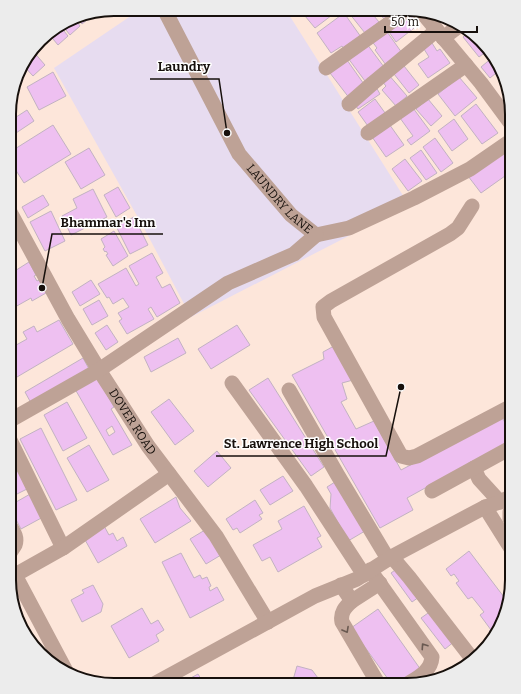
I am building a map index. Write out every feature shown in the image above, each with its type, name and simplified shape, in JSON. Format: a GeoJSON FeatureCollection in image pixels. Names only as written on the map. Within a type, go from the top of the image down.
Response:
{"type":"FeatureCollection","features":[{"type":"Feature","properties":{"kind":"street","name":"LAUNDRY LANE"},"geometry":{"type":"LineString","coordinates":[[168,16],[239,154],[291,215],[316,235],[349,228],[414,198],[470,169],[505,145]]}},
{"type":"Feature","properties":{"kind":"street"},"geometry":{"type":"LineString","coordinates":[[326,68],[400,16]]}},
{"type":"Feature","properties":{"kind":"street"},"geometry":{"type":"LineString","coordinates":[[427,18],[481,83],[505,116]]}},
{"type":"Feature","properties":{"kind":"street"},"geometry":{"type":"LineString","coordinates":[[349,104],[378,79],[440,34],[454,28]]}},
{"type":"Feature","properties":{"kind":"street"},"geometry":{"type":"LineString","coordinates":[[368,133],[466,65]]}},
{"type":"Feature","properties":{"kind":"street"},"geometry":{"type":"LineString","coordinates":[[472,206],[458,228],[450,234],[332,301],[323,307],[324,317],[401,456],[409,458],[417,456],[505,410]]}},
{"type":"Feature","properties":{"kind":"street","name":"DOVER ROAD"},"geometry":{"type":"LineString","coordinates":[[16,223],[68,319],[99,370],[148,446],[216,536],[268,622]]}},
{"type":"Feature","properties":{"kind":"street"},"geometry":{"type":"LineString","coordinates":[[16,417],[99,370],[228,283],[294,254],[316,235]]}},
{"type":"Feature","properties":{"kind":"street"},"geometry":{"type":"LineString","coordinates":[[232,383],[367,572],[380,583],[432,657],[432,663],[426,672],[418,677]]}},
{"type":"Feature","properties":{"kind":"street"},"geometry":{"type":"LineString","coordinates":[[289,390],[337,474],[390,558],[409,577],[470,656]]}},
{"type":"Feature","properties":{"kind":"street"},"geometry":{"type":"LineString","coordinates":[[432,491],[505,451]]}},
{"type":"Feature","properties":{"kind":"street"},"geometry":{"type":"LineString","coordinates":[[16,452],[63,548]]}},
{"type":"Feature","properties":{"kind":"street"},"geometry":{"type":"LineString","coordinates":[[474,468],[479,479],[505,501]]}},
{"type":"Feature","properties":{"kind":"street"},"geometry":{"type":"LineString","coordinates":[[16,570],[63,548],[169,474]]}},
{"type":"Feature","properties":{"kind":"street"},"geometry":{"type":"LineString","coordinates":[[165,678],[315,596],[357,579],[390,558],[485,507],[505,504]]}},
{"type":"Feature","properties":{"kind":"street"},"geometry":{"type":"LineString","coordinates":[[485,507],[505,539]]}},
{"type":"Feature","properties":{"kind":"street"},"geometry":{"type":"LineString","coordinates":[[16,579],[62,663]]}},
{"type":"Feature","properties":{"kind":"street"},"geometry":{"type":"LineString","coordinates":[[375,678],[342,622],[341,617],[347,605],[380,583]]}},
{"type":"Feature","properties":{"kind":"street"},"geometry":{"type":"LineString","coordinates":[[341,585],[352,601]]}},
{"type":"Feature","properties":{"kind":"shaded area"},"geometry":{"type":"Polygon","coordinates":[[[131,16],[290,16],[409,205],[191,317],[145,230],[54,68],[131,16]]]}},
{"type":"Feature","properties":{"kind":"building"},"geometry":{"type":"Polygon","coordinates":[[[305,16],[331,16],[315,28],[305,16]]]}},
{"type":"Feature","properties":{"kind":"building"},"geometry":{"type":"Polygon","coordinates":[[[340,16],[346,16],[361,37],[344,49],[342,46],[331,53],[317,33],[340,16]]]}},
{"type":"Feature","properties":{"kind":"building"},"geometry":{"type":"Polygon","coordinates":[[[351,16],[374,16],[379,22],[365,33],[351,16]]]}},
{"type":"Feature","properties":{"kind":"building"},"geometry":{"type":"Polygon","coordinates":[[[405,16],[412,16],[418,25],[396,42],[387,29],[405,16]]]}},
{"type":"Feature","properties":{"kind":"building"},"geometry":{"type":"Polygon","coordinates":[[[88,19],[82,24],[80,22],[88,19]]]}},
{"type":"Feature","properties":{"kind":"building"},"geometry":{"type":"Polygon","coordinates":[[[78,23],[80,26],[70,35],[65,29],[78,23]]]}},
{"type":"Feature","properties":{"kind":"building"},"geometry":{"type":"Polygon","coordinates":[[[385,29],[402,53],[386,65],[375,50],[377,48],[371,40],[385,29]]]}},
{"type":"Feature","properties":{"kind":"building"},"geometry":{"type":"Polygon","coordinates":[[[63,30],[68,36],[58,45],[52,38],[63,30]]]}},
{"type":"Feature","properties":{"kind":"building"},"geometry":{"type":"Polygon","coordinates":[[[465,35],[467,36],[484,53],[479,57],[463,37],[465,35]]]}},
{"type":"Feature","properties":{"kind":"building"},"geometry":{"type":"Polygon","coordinates":[[[432,43],[437,51],[440,49],[450,63],[428,78],[418,64],[429,57],[424,49],[432,43]]]}},
{"type":"Feature","properties":{"kind":"building"},"geometry":{"type":"Polygon","coordinates":[[[367,44],[384,67],[365,81],[348,58],[367,44]]]}},
{"type":"Feature","properties":{"kind":"building"},"geometry":{"type":"Polygon","coordinates":[[[36,54],[45,65],[33,76],[27,69],[36,54]]]}},
{"type":"Feature","properties":{"kind":"building"},"geometry":{"type":"Polygon","coordinates":[[[347,60],[366,87],[350,99],[330,73],[347,60]]]}},
{"type":"Feature","properties":{"kind":"building"},"geometry":{"type":"Polygon","coordinates":[[[489,60],[496,73],[490,78],[481,67],[489,60]]]}},
{"type":"Feature","properties":{"kind":"building"},"geometry":{"type":"Polygon","coordinates":[[[404,66],[419,85],[409,93],[394,74],[404,66]]]}},
{"type":"Feature","properties":{"kind":"building"},"geometry":{"type":"Polygon","coordinates":[[[53,72],[66,96],[39,110],[27,87],[53,72]]]}},
{"type":"Feature","properties":{"kind":"building"},"geometry":{"type":"Polygon","coordinates":[[[388,74],[407,96],[396,106],[382,90],[386,86],[381,80],[388,74]]]}},
{"type":"Feature","properties":{"kind":"building"},"geometry":{"type":"Polygon","coordinates":[[[459,77],[477,98],[455,116],[438,94],[459,77]]]}},
{"type":"Feature","properties":{"kind":"building"},"geometry":{"type":"Polygon","coordinates":[[[376,87],[380,94],[358,109],[353,102],[376,87]]]}},
{"type":"Feature","properties":{"kind":"building"},"geometry":{"type":"Polygon","coordinates":[[[375,99],[388,117],[370,129],[358,112],[375,99]]]}},
{"type":"Feature","properties":{"kind":"building"},"geometry":{"type":"Polygon","coordinates":[[[428,99],[442,116],[431,126],[416,109],[428,99]]]}},
{"type":"Feature","properties":{"kind":"building"},"geometry":{"type":"Polygon","coordinates":[[[476,104],[498,133],[482,144],[461,116],[476,104]]]}},
{"type":"Feature","properties":{"kind":"building"},"geometry":{"type":"Polygon","coordinates":[[[413,108],[430,131],[411,145],[407,140],[413,136],[400,118],[413,108]]]}},
{"type":"Feature","properties":{"kind":"building"},"geometry":{"type":"Polygon","coordinates":[[[27,110],[34,121],[16,133],[16,117],[27,110]]]}},
{"type":"Feature","properties":{"kind":"building"},"geometry":{"type":"Polygon","coordinates":[[[454,119],[468,139],[452,151],[438,131],[454,119]]]}},
{"type":"Feature","properties":{"kind":"building"},"geometry":{"type":"Polygon","coordinates":[[[387,121],[404,145],[386,157],[370,134],[387,121]]]}},
{"type":"Feature","properties":{"kind":"building"},"geometry":{"type":"Polygon","coordinates":[[[53,125],[71,154],[24,183],[16,170],[16,148],[53,125]]]}},
{"type":"Feature","properties":{"kind":"building"},"geometry":{"type":"Polygon","coordinates":[[[435,138],[453,163],[441,172],[423,147],[435,138]]]}},
{"type":"Feature","properties":{"kind":"building"},"geometry":{"type":"Polygon","coordinates":[[[89,148],[105,175],[81,189],[65,162],[89,148]]]}},
{"type":"Feature","properties":{"kind":"building"},"geometry":{"type":"Polygon","coordinates":[[[505,149],[505,176],[481,193],[468,176],[505,149]]]}},
{"type":"Feature","properties":{"kind":"building"},"geometry":{"type":"Polygon","coordinates":[[[421,150],[437,173],[426,180],[410,158],[421,150]]]}},
{"type":"Feature","properties":{"kind":"building"},"geometry":{"type":"Polygon","coordinates":[[[405,159],[422,181],[408,191],[392,169],[405,159]]]}},
{"type":"Feature","properties":{"kind":"building"},"geometry":{"type":"Polygon","coordinates":[[[118,187],[130,208],[116,217],[104,195],[118,187]]]}},
{"type":"Feature","properties":{"kind":"building"},"geometry":{"type":"Polygon","coordinates":[[[93,189],[107,217],[71,235],[62,216],[77,208],[73,199],[93,189]]]}},
{"type":"Feature","properties":{"kind":"building"},"geometry":{"type":"Polygon","coordinates":[[[43,195],[49,205],[28,218],[22,207],[43,195]]]}},
{"type":"Feature","properties":{"kind":"building"},"geometry":{"type":"Polygon","coordinates":[[[51,211],[65,241],[45,251],[30,222],[51,211]]]}},
{"type":"Feature","properties":{"kind":"building"},"geometry":{"type":"Polygon","coordinates":[[[134,217],[148,245],[130,254],[116,226],[134,217]]]}},
{"type":"Feature","properties":{"kind":"building"},"geometry":{"type":"Polygon","coordinates":[[[114,231],[128,256],[113,266],[106,255],[108,254],[103,249],[105,247],[101,239],[114,231]]]}},
{"type":"Feature","properties":{"kind":"building"},"geometry":{"type":"Polygon","coordinates":[[[152,253],[163,273],[156,277],[162,288],[170,284],[180,303],[157,317],[151,307],[148,309],[154,319],[127,334],[119,321],[122,319],[118,313],[129,307],[123,298],[113,304],[98,284],[126,268],[136,286],[139,284],[129,266],[152,253]]]}},
{"type":"Feature","properties":{"kind":"building"},"geometry":{"type":"Polygon","coordinates":[[[29,262],[36,275],[34,276],[37,281],[39,280],[46,293],[32,301],[31,298],[16,306],[16,270],[29,262]]]}},
{"type":"Feature","properties":{"kind":"building"},"geometry":{"type":"Polygon","coordinates":[[[91,280],[100,294],[80,306],[72,292],[91,280]]]}},
{"type":"Feature","properties":{"kind":"building"},"geometry":{"type":"Polygon","coordinates":[[[99,300],[108,316],[92,325],[83,309],[99,300]]]}},
{"type":"Feature","properties":{"kind":"building"},"geometry":{"type":"Polygon","coordinates":[[[59,320],[73,344],[17,377],[16,345],[27,339],[23,332],[34,326],[37,332],[59,320]]]}},
{"type":"Feature","properties":{"kind":"building"},"geometry":{"type":"Polygon","coordinates":[[[107,325],[118,342],[106,350],[95,333],[107,325]]]}},
{"type":"Feature","properties":{"kind":"building"},"geometry":{"type":"Polygon","coordinates":[[[237,325],[250,345],[211,369],[198,349],[237,325]]]}},
{"type":"Feature","properties":{"kind":"building"},"geometry":{"type":"Polygon","coordinates":[[[178,338],[186,353],[151,372],[144,357],[178,338]]]}},
{"type":"Feature","properties":{"kind":"building"},"geometry":{"type":"Polygon","coordinates":[[[334,346],[353,380],[342,383],[347,399],[341,402],[356,429],[374,421],[401,470],[502,417],[505,423],[505,444],[407,498],[413,510],[380,528],[292,375],[324,359],[323,352],[334,346]]]}},
{"type":"Feature","properties":{"kind":"building"},"geometry":{"type":"Polygon","coordinates":[[[83,358],[89,369],[31,403],[25,392],[83,358]]]}},
{"type":"Feature","properties":{"kind":"building"},"geometry":{"type":"Polygon","coordinates":[[[97,377],[114,407],[111,409],[132,445],[113,455],[75,389],[97,377]],[[112,426],[106,430],[109,436],[115,432],[112,426]]]}},
{"type":"Feature","properties":{"kind":"building"},"geometry":{"type":"Polygon","coordinates":[[[268,378],[324,467],[311,476],[249,390],[268,378]]]}},
{"type":"Feature","properties":{"kind":"building"},"geometry":{"type":"Polygon","coordinates":[[[169,399],[194,431],[175,445],[151,412],[169,399]]]}},
{"type":"Feature","properties":{"kind":"building"},"geometry":{"type":"Polygon","coordinates":[[[67,402],[87,438],[63,451],[44,415],[67,402]]]}},
{"type":"Feature","properties":{"kind":"building"},"geometry":{"type":"Polygon","coordinates":[[[41,428],[77,500],[56,510],[20,439],[41,428]]]}},
{"type":"Feature","properties":{"kind":"building"},"geometry":{"type":"Polygon","coordinates":[[[89,445],[109,480],[87,492],[67,458],[89,445]]]}},
{"type":"Feature","properties":{"kind":"building"},"geometry":{"type":"Polygon","coordinates":[[[217,451],[231,468],[208,487],[194,471],[217,451]]]}},
{"type":"Feature","properties":{"kind":"building"},"geometry":{"type":"Polygon","coordinates":[[[16,467],[27,489],[16,494],[16,467]]]}},
{"type":"Feature","properties":{"kind":"building"},"geometry":{"type":"Polygon","coordinates":[[[283,476],[293,491],[270,505],[260,490],[283,476]]]}},
{"type":"Feature","properties":{"kind":"building"},"geometry":{"type":"Polygon","coordinates":[[[335,482],[365,531],[348,541],[330,508],[331,494],[327,487],[335,482]]]}},
{"type":"Feature","properties":{"kind":"building"},"geometry":{"type":"Polygon","coordinates":[[[32,493],[45,516],[21,529],[16,519],[16,502],[32,493]]]}},
{"type":"Feature","properties":{"kind":"building"},"geometry":{"type":"Polygon","coordinates":[[[176,497],[180,508],[191,521],[155,543],[140,519],[176,497]]]}},
{"type":"Feature","properties":{"kind":"building"},"geometry":{"type":"Polygon","coordinates":[[[255,500],[263,513],[259,515],[262,519],[240,533],[237,528],[233,530],[226,519],[255,500]]]}},
{"type":"Feature","properties":{"kind":"building"},"geometry":{"type":"Polygon","coordinates":[[[304,506],[321,536],[317,538],[322,547],[278,572],[270,557],[262,561],[253,545],[282,529],[278,521],[304,506]]]}},
{"type":"Feature","properties":{"kind":"building"},"geometry":{"type":"Polygon","coordinates":[[[103,524],[109,535],[113,533],[117,541],[123,537],[127,546],[98,563],[84,538],[103,524]]]}},
{"type":"Feature","properties":{"kind":"building"},"geometry":{"type":"Polygon","coordinates":[[[205,530],[221,555],[206,564],[190,539],[205,530]]]}},
{"type":"Feature","properties":{"kind":"building"},"geometry":{"type":"Polygon","coordinates":[[[469,551],[503,596],[500,612],[490,632],[489,631],[491,630],[480,615],[484,612],[472,597],[468,599],[456,583],[459,581],[454,574],[451,576],[446,569],[469,551]]]}},
{"type":"Feature","properties":{"kind":"building"},"geometry":{"type":"Polygon","coordinates":[[[181,553],[194,578],[200,575],[202,579],[207,577],[211,586],[209,587],[210,591],[217,587],[224,600],[190,618],[162,562],[181,553]]]}},
{"type":"Feature","properties":{"kind":"building"},"geometry":{"type":"Polygon","coordinates":[[[398,568],[419,597],[412,602],[391,573],[398,568]]]}},
{"type":"Feature","properties":{"kind":"building"},"geometry":{"type":"Polygon","coordinates":[[[93,585],[103,604],[101,612],[82,622],[71,600],[84,593],[82,590],[93,585]]]}},
{"type":"Feature","properties":{"kind":"building"},"geometry":{"type":"Polygon","coordinates":[[[142,608],[151,624],[158,620],[164,630],[156,635],[159,641],[129,658],[111,626],[142,608]]]}},
{"type":"Feature","properties":{"kind":"building"},"geometry":{"type":"Polygon","coordinates":[[[378,609],[421,670],[411,678],[387,678],[351,628],[378,609]]]}},
{"type":"Feature","properties":{"kind":"building"},"geometry":{"type":"Polygon","coordinates":[[[431,611],[455,641],[445,649],[421,618],[431,611]]]}},
{"type":"Feature","properties":{"kind":"building"},"geometry":{"type":"Polygon","coordinates":[[[297,666],[312,670],[318,678],[294,678],[297,666]]]}},
{"type":"Feature","properties":{"kind":"building"},"geometry":{"type":"Polygon","coordinates":[[[198,674],[200,678],[191,678],[198,674]]]}},
{"type":"Feature","properties":{"kind":"place","name":"Laundry"},"geometry":{"type":"Point","coordinates":[227,133]}},
{"type":"Feature","properties":{"kind":"place","name":"Bhammar's Inn"},"geometry":{"type":"Point","coordinates":[42,288]}},
{"type":"Feature","properties":{"kind":"place","name":"St. Lawrence High School"},"geometry":{"type":"Point","coordinates":[401,387]}}]}
